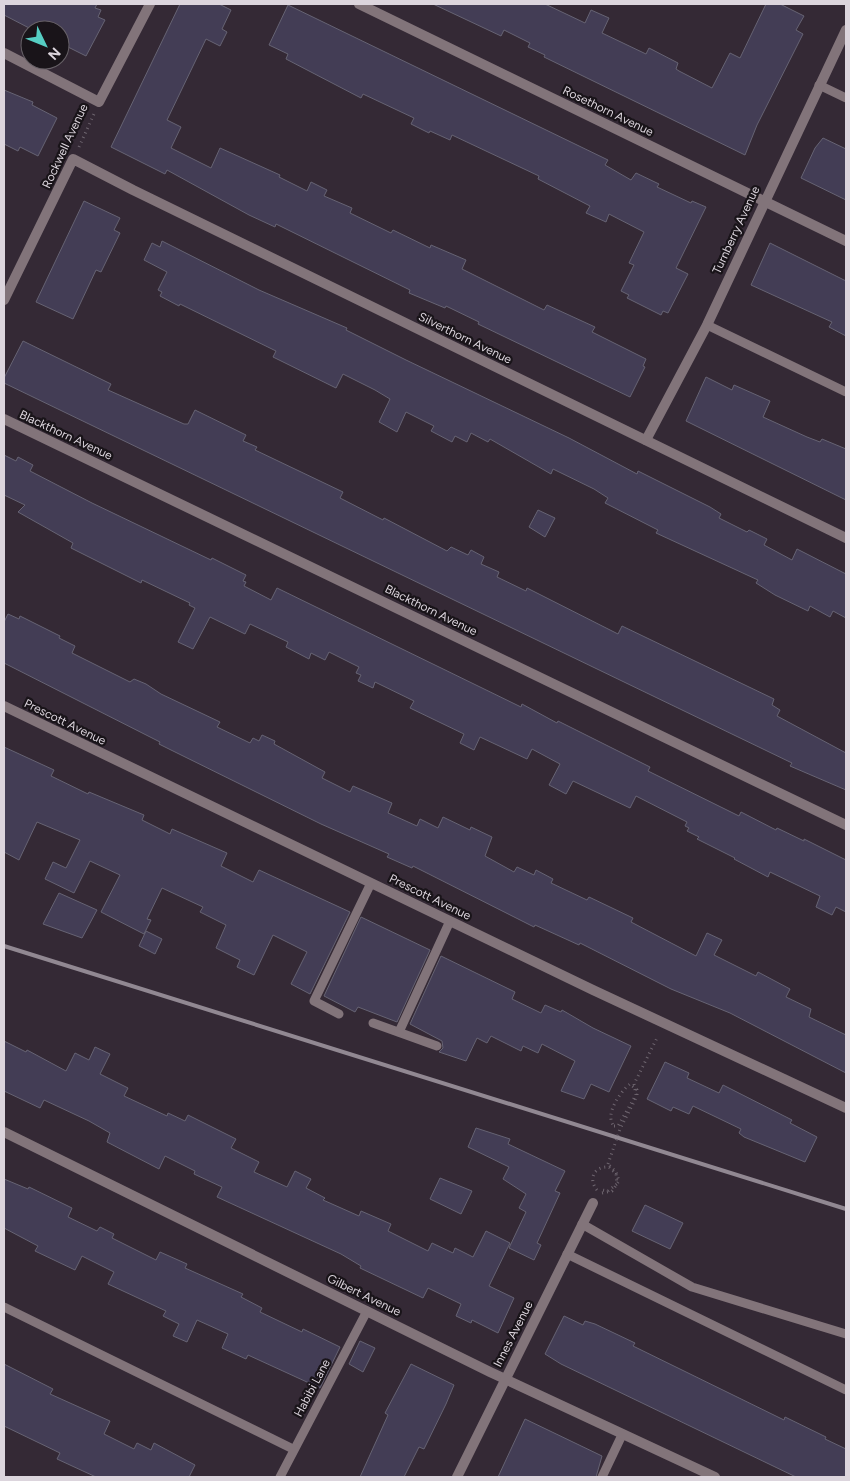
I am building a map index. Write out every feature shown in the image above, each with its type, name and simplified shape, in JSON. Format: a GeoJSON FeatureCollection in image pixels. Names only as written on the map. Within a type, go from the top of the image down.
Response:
{"type":"FeatureCollection","features":[{"type":"Feature","properties":{"kind":"street","name":"Rockwell Avenue"},"geometry":{"type":"LineString","coordinates":[[99,102],[150,4]]}},
{"type":"Feature","properties":{"kind":"street","name":"Rosethorn Avenue"},"geometry":{"type":"LineString","coordinates":[[359,4],[846,241]]}},
{"type":"Feature","properties":{"kind":"street","name":"Turnberry Avenue"},"geometry":{"type":"LineString","coordinates":[[646,440],[706,325],[846,30]]}},
{"type":"Feature","properties":{"kind":"street"},"geometry":{"type":"LineString","coordinates":[[4,53],[99,102]]}},
{"type":"Feature","properties":{"kind":"street","name":"Rockwell Avenue"},"geometry":{"type":"LineString","coordinates":[[4,300],[73,159]]}},
{"type":"Feature","properties":{"kind":"street","name":"Silverthorn Avenue"},"geometry":{"type":"LineString","coordinates":[[73,159],[151,199],[846,538]]}},
{"type":"Feature","properties":{"kind":"street","name":"Blackthorn Avenue"},"geometry":{"type":"LineString","coordinates":[[4,419],[846,825]]}},
{"type":"Feature","properties":{"kind":"street","name":"Prescott Avenue"},"geometry":{"type":"LineString","coordinates":[[4,706],[450,921],[846,1108]]}},
{"type":"Feature","properties":{"kind":"street","name":"Gilbert Avenue"},"geometry":{"type":"LineString","coordinates":[[4,1132],[622,1435],[715,1477]]}},
{"type":"Feature","properties":{"kind":"street","name":"Innes Avenue"},"geometry":{"type":"LineString","coordinates":[[458,1477],[594,1198]]}},
{"type":"Feature","properties":{"kind":"lane"},"geometry":{"type":"LineString","coordinates":[[820,85],[846,98]]}},
{"type":"Feature","properties":{"kind":"lane"},"geometry":{"type":"LineString","coordinates":[[706,325],[846,392]]}},
{"type":"Feature","properties":{"kind":"lane"},"geometry":{"type":"LineString","coordinates":[[339,1014],[314,1001],[371,883]]}},
{"type":"Feature","properties":{"kind":"lane"},"geometry":{"type":"LineString","coordinates":[[399,1032],[450,921]]}},
{"type":"Feature","properties":{"kind":"lane"},"geometry":{"type":"LineString","coordinates":[[373,1023],[437,1046]]}},
{"type":"Feature","properties":{"kind":"lane"},"geometry":{"type":"LineString","coordinates":[[582,1224],[692,1287],[846,1334]]}},
{"type":"Feature","properties":{"kind":"lane"},"geometry":{"type":"LineString","coordinates":[[567,1254],[846,1390]]}},
{"type":"Feature","properties":{"kind":"lane"},"geometry":{"type":"LineString","coordinates":[[4,1307],[293,1449]]}},
{"type":"Feature","properties":{"kind":"lane","name":"Habibi Lane"},"geometry":{"type":"LineString","coordinates":[[280,1477],[367,1311]]}},
{"type":"Feature","properties":{"kind":"lane"},"geometry":{"type":"LineString","coordinates":[[602,1477],[622,1435]]}},
{"type":"Feature","properties":{"kind":"path","name":"Rockwell Avenue"},"geometry":{"type":"LineString","coordinates":[[73,159],[99,102]]}},
{"type":"Feature","properties":{"kind":"path"},"geometry":{"type":"LineString","coordinates":[[594,1198],[600,1190],[608,1191],[614,1188],[618,1180],[616,1174],[609,1167],[600,1168],[592,1178],[596,1190],[600,1192],[608,1193],[618,1185],[618,1176],[608,1164],[620,1129],[637,1096],[637,1090],[634,1086],[630,1084],[625,1088],[610,1115],[610,1121],[614,1126],[618,1126],[623,1121],[636,1095],[636,1090],[634,1084],[658,1036]]}},
{"type":"Feature","properties":{"kind":"building"},"geometry":{"type":"Polygon","coordinates":[[[4,4],[97,4],[95,8],[101,10],[98,17],[105,20],[86,56],[70,48],[70,20],[20,20],[20,23],[4,15],[4,4]]]}},
{"type":"Feature","properties":{"kind":"building"},"geometry":{"type":"Polygon","coordinates":[[[180,4],[219,4],[231,10],[222,29],[227,32],[220,46],[206,39],[167,120],[181,127],[171,148],[211,168],[220,148],[280,175],[279,177],[307,191],[311,182],[327,190],[324,196],[352,208],[350,213],[391,233],[393,230],[430,248],[431,245],[466,260],[462,269],[544,310],[547,305],[595,327],[592,332],[646,359],[643,366],[645,367],[630,397],[478,324],[479,322],[446,306],[445,308],[409,293],[410,290],[276,224],[275,227],[249,215],[167,170],[165,174],[111,147],[180,4]]]}},
{"type":"Feature","properties":{"kind":"building"},"geometry":{"type":"Polygon","coordinates":[[[433,4],[545,4],[585,23],[591,10],[609,18],[602,33],[646,54],[649,48],[678,63],[676,69],[679,71],[712,88],[730,53],[740,58],[766,4],[780,4],[804,16],[796,30],[803,34],[757,125],[745,155],[544,57],[545,55],[528,47],[530,43],[504,30],[501,36],[433,4]]]}},
{"type":"Feature","properties":{"kind":"building"},"geometry":{"type":"Polygon","coordinates":[[[288,5],[608,160],[605,165],[631,180],[636,173],[659,184],[657,187],[691,203],[692,201],[706,207],[676,268],[688,274],[668,313],[663,311],[661,315],[627,298],[629,295],[621,291],[634,265],[629,263],[644,232],[609,214],[606,222],[586,213],[590,206],[538,179],[539,176],[452,135],[450,140],[430,131],[429,133],[411,124],[414,118],[363,94],[361,98],[286,59],[288,54],[269,45],[288,5]]]}},
{"type":"Feature","properties":{"kind":"building"},"geometry":{"type":"Polygon","coordinates":[[[4,90],[33,102],[32,105],[57,118],[38,156],[20,147],[18,151],[4,144],[4,90]]]}},
{"type":"Feature","properties":{"kind":"building"},"geometry":{"type":"Polygon","coordinates":[[[823,138],[846,149],[846,200],[801,178],[815,148],[823,138]]]}},
{"type":"Feature","properties":{"kind":"building"},"geometry":{"type":"Polygon","coordinates":[[[84,201],[120,218],[114,230],[120,233],[101,272],[96,270],[73,319],[36,302],[84,201]]]}},
{"type":"Feature","properties":{"kind":"building"},"geometry":{"type":"Polygon","coordinates":[[[162,241],[259,290],[347,328],[346,330],[569,438],[637,474],[638,471],[710,507],[721,514],[719,518],[747,532],[749,530],[767,539],[764,545],[792,560],[797,549],[846,574],[846,618],[833,611],[830,617],[810,606],[808,611],[775,595],[756,583],[758,580],[656,533],[658,530],[605,503],[608,498],[594,489],[553,469],[551,474],[490,439],[488,442],[471,433],[467,442],[455,436],[452,442],[431,431],[434,426],[406,412],[397,432],[379,422],[390,399],[375,390],[343,374],[336,388],[273,357],[276,351],[160,296],[162,292],[158,290],[167,272],[144,260],[152,243],[160,247],[162,241]]]}},
{"type":"Feature","properties":{"kind":"building"},"geometry":{"type":"Polygon","coordinates":[[[770,243],[846,281],[846,336],[829,327],[832,322],[751,285],[770,243]]]}},
{"type":"Feature","properties":{"kind":"building"},"geometry":{"type":"Polygon","coordinates":[[[23,341],[111,384],[108,390],[184,424],[188,424],[195,410],[246,435],[243,441],[257,447],[255,450],[343,492],[340,498],[383,520],[384,518],[447,551],[451,547],[468,555],[471,550],[484,557],[481,564],[499,572],[497,577],[526,591],[527,588],[618,634],[622,626],[774,699],[772,705],[780,710],[777,716],[846,753],[846,790],[790,766],[792,763],[4,383],[4,378],[23,341]]]}},
{"type":"Feature","properties":{"kind":"building"},"geometry":{"type":"Polygon","coordinates":[[[706,377],[732,390],[734,385],[770,401],[763,417],[807,437],[820,442],[822,439],[846,449],[846,500],[686,421],[706,377]]]}},
{"type":"Feature","properties":{"kind":"building"},"geometry":{"type":"Polygon","coordinates":[[[4,455],[16,461],[18,457],[33,465],[30,471],[92,503],[246,575],[243,581],[246,582],[244,586],[271,600],[277,588],[521,707],[522,704],[557,723],[558,721],[650,767],[648,771],[739,816],[741,812],[776,830],[777,828],[804,841],[804,839],[846,860],[846,912],[836,907],[832,915],[816,907],[820,896],[770,872],[768,877],[697,839],[699,837],[687,831],[689,828],[685,826],[687,822],[636,796],[630,808],[573,781],[566,794],[549,785],[560,764],[532,749],[527,759],[480,737],[474,750],[460,743],[464,734],[410,708],[414,701],[375,682],[373,688],[358,681],[361,675],[356,673],[359,667],[329,652],[325,660],[311,653],[309,659],[286,647],[288,642],[250,624],[245,634],[210,617],[193,649],[178,642],[195,608],[189,605],[190,603],[142,580],[141,583],[71,548],[73,543],[18,512],[25,505],[4,495],[4,455]]]}},
{"type":"Feature","properties":{"kind":"building"},"geometry":{"type":"Polygon","coordinates":[[[538,510],[555,518],[545,537],[529,527],[538,510]]]}},
{"type":"Feature","properties":{"kind":"building"},"geometry":{"type":"Polygon","coordinates":[[[8,614],[19,619],[20,616],[60,636],[59,638],[75,646],[72,653],[130,682],[134,679],[146,684],[161,694],[220,722],[217,727],[250,743],[253,738],[259,741],[262,735],[275,741],[274,744],[325,772],[322,778],[350,792],[353,786],[392,803],[388,813],[417,826],[420,819],[438,828],[443,817],[470,830],[471,827],[492,837],[485,856],[514,872],[517,867],[534,875],[536,870],[553,879],[551,883],[587,900],[589,897],[633,918],[631,922],[696,956],[707,933],[722,940],[714,955],[756,976],[758,972],[790,989],[786,997],[811,1009],[809,1017],[846,1035],[846,1073],[730,1013],[671,989],[580,943],[579,945],[535,925],[534,927],[413,866],[412,868],[387,857],[389,854],[321,824],[171,750],[159,744],[160,742],[4,663],[4,622],[8,614]]]}},
{"type":"Feature","properties":{"kind":"building"},"geometry":{"type":"Polygon","coordinates":[[[4,747],[54,770],[51,776],[88,794],[89,792],[144,815],[142,820],[170,834],[172,829],[227,853],[221,866],[253,882],[259,870],[350,912],[310,994],[291,984],[307,952],[273,935],[254,975],[237,967],[240,960],[216,948],[226,925],[200,912],[203,907],[162,888],[147,919],[151,920],[144,934],[101,912],[120,875],[90,861],[74,893],[45,879],[53,862],[66,868],[80,840],[37,822],[19,860],[4,852],[4,747]]]}},
{"type":"Feature","properties":{"kind":"building"},"geometry":{"type":"Polygon","coordinates":[[[59,893],[97,910],[82,938],[43,924],[59,893]]]}},
{"type":"Feature","properties":{"kind":"building"},"geometry":{"type":"Polygon","coordinates":[[[361,917],[430,950],[397,1022],[358,1007],[355,1012],[324,996],[361,917]]]}},
{"type":"Feature","properties":{"kind":"building"},"geometry":{"type":"Polygon","coordinates":[[[146,931],[162,939],[155,954],[139,946],[146,931]]]}},
{"type":"Feature","properties":{"kind":"building"},"geometry":{"type":"Polygon","coordinates":[[[441,956],[515,992],[512,999],[541,1013],[545,1005],[561,1012],[562,1010],[593,1028],[631,1046],[609,1092],[591,1084],[584,1099],[561,1091],[575,1061],[542,1044],[538,1053],[523,1046],[521,1051],[491,1036],[487,1043],[477,1038],[466,1061],[439,1052],[443,1048],[442,1041],[410,1024],[441,956]]]}},
{"type":"Feature","properties":{"kind":"building"},"geometry":{"type":"Polygon","coordinates":[[[4,1041],[26,1052],[27,1050],[66,1071],[75,1053],[89,1060],[95,1047],[110,1054],[100,1074],[128,1088],[124,1096],[167,1116],[168,1113],[185,1121],[188,1115],[236,1139],[231,1148],[259,1162],[254,1172],[287,1187],[295,1171],[311,1179],[306,1188],[325,1198],[323,1200],[359,1216],[361,1211],[391,1224],[388,1231],[428,1251],[432,1243],[453,1253],[455,1248],[473,1257],[486,1231],[510,1243],[489,1286],[514,1298],[498,1333],[472,1320],[471,1323],[456,1316],[461,1304],[428,1288],[423,1298],[360,1268],[361,1266],[341,1254],[217,1197],[222,1187],[194,1174],[195,1171],[165,1156],[159,1169],[107,1142],[110,1133],[89,1121],[44,1100],[40,1108],[4,1091],[4,1041]]]}},
{"type":"Feature","properties":{"kind":"building"},"geometry":{"type":"Polygon","coordinates":[[[665,1062],[689,1073],[687,1078],[719,1093],[723,1085],[792,1120],[790,1123],[817,1137],[805,1162],[744,1137],[739,1133],[741,1129],[693,1106],[689,1114],[673,1107],[671,1111],[647,1099],[665,1062]]]}},
{"type":"Feature","properties":{"kind":"building"},"geometry":{"type":"Polygon","coordinates":[[[476,1128],[510,1139],[508,1144],[565,1171],[555,1191],[560,1193],[537,1243],[541,1245],[534,1260],[509,1248],[526,1212],[519,1208],[526,1194],[503,1179],[509,1167],[468,1147],[476,1128]]]}},
{"type":"Feature","properties":{"kind":"building"},"geometry":{"type":"Polygon","coordinates":[[[440,1178],[472,1191],[461,1214],[430,1199],[440,1178]]]}},
{"type":"Feature","properties":{"kind":"building"},"geometry":{"type":"Polygon","coordinates":[[[4,1179],[28,1189],[29,1187],[72,1208],[68,1217],[97,1231],[100,1227],[114,1234],[112,1238],[156,1260],[160,1252],[187,1264],[185,1268],[243,1294],[241,1297],[262,1308],[260,1312],[302,1332],[303,1329],[340,1347],[320,1388],[248,1355],[246,1359],[222,1348],[228,1334],[197,1320],[187,1342],[173,1336],[179,1324],[163,1316],[166,1311],[108,1284],[114,1272],[82,1256],[75,1270],[35,1251],[38,1246],[4,1228],[4,1179]]]}},
{"type":"Feature","properties":{"kind":"building"},"geometry":{"type":"Polygon","coordinates":[[[645,1205],[683,1223],[670,1249],[632,1231],[645,1205]]]}},
{"type":"Feature","properties":{"kind":"building"},"geometry":{"type":"Polygon","coordinates":[[[564,1316],[583,1325],[585,1321],[595,1324],[635,1343],[633,1346],[784,1420],[785,1417],[826,1437],[825,1439],[846,1449],[846,1477],[796,1477],[561,1364],[545,1354],[564,1316]]]}},
{"type":"Feature","properties":{"kind":"building"},"geometry":{"type":"Polygon","coordinates":[[[360,1341],[375,1348],[363,1372],[349,1364],[360,1341]]]}},
{"type":"Feature","properties":{"kind":"building"},"geometry":{"type":"Polygon","coordinates":[[[4,1364],[53,1389],[50,1394],[110,1421],[104,1434],[134,1449],[137,1443],[151,1450],[154,1443],[195,1465],[189,1477],[96,1477],[57,1459],[60,1453],[4,1426],[4,1364]]]}},
{"type":"Feature","properties":{"kind":"building"},"geometry":{"type":"Polygon","coordinates":[[[411,1364],[454,1385],[446,1404],[424,1449],[419,1447],[404,1477],[360,1477],[388,1415],[385,1413],[411,1364]]]}},
{"type":"Feature","properties":{"kind":"building"},"geometry":{"type":"Polygon","coordinates":[[[525,1419],[602,1456],[596,1477],[498,1477],[525,1419]]]}},
{"type":"Feature","properties":{"kind":"railway"},"geometry":{"type":"LineString","coordinates":[[4,946],[846,1209]]}}]}
